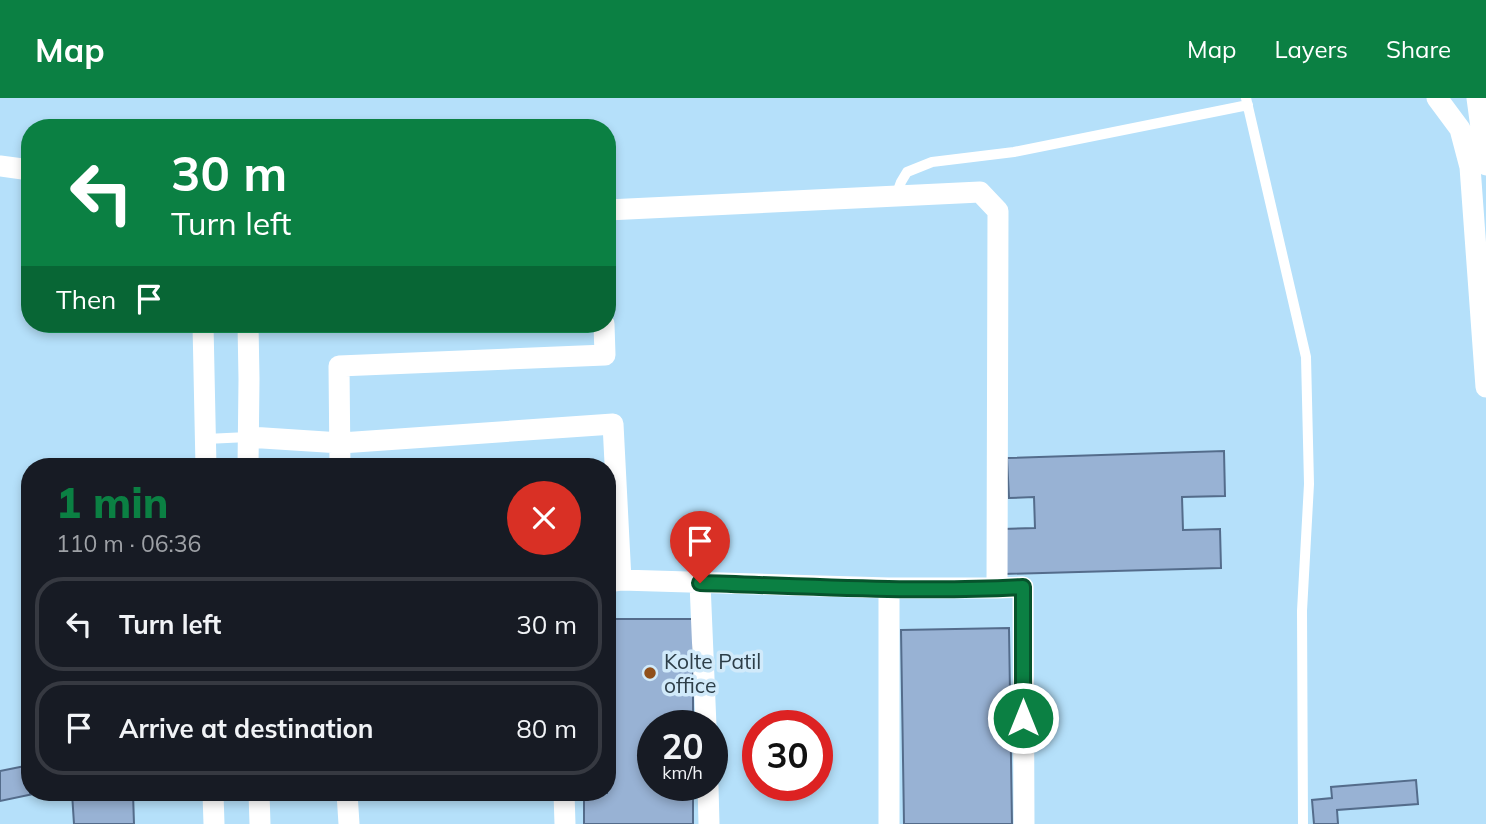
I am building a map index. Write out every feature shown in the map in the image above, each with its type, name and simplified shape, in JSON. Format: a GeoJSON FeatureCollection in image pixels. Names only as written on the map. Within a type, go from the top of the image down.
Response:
{"type":"FeatureCollection","features":[{"type":"Feature","properties":{"kind":"street"},"geometry":{"type":"LineString","coordinates":[[1437,98],[1460,129],[1470,167],[1486,387]]}},
{"type":"Feature","properties":{"kind":"street"},"geometry":{"type":"LineString","coordinates":[[1477,98],[1486,164]]}},
{"type":"Feature","properties":{"kind":"street"},"geometry":{"type":"LineString","coordinates":[[0,166],[21,169]]}},
{"type":"Feature","properties":{"kind":"street"},"geometry":{"type":"LineString","coordinates":[[616,210],[980,192],[998,211],[998,588]]}},
{"type":"Feature","properties":{"kind":"street"},"geometry":{"type":"LineString","coordinates":[[202,333],[206,458]]}},
{"type":"Feature","properties":{"kind":"street"},"geometry":{"type":"LineString","coordinates":[[248,333],[248,458]]}},
{"type":"Feature","properties":{"kind":"street"},"geometry":{"type":"LineString","coordinates":[[340,458],[339,366],[605,355],[604,333]]}},
{"type":"Feature","properties":{"kind":"street"},"geometry":{"type":"LineString","coordinates":[[248,437],[341,443],[613,424],[613,458]]}},
{"type":"Feature","properties":{"kind":"street"},"geometry":{"type":"LineString","coordinates":[[616,581],[889,588],[1023,587],[1024,824]]}},
{"type":"Feature","properties":{"kind":"street"},"geometry":{"type":"LineString","coordinates":[[700,583],[705,710]]}},
{"type":"Feature","properties":{"kind":"street"},"geometry":{"type":"LineString","coordinates":[[889,588],[889,824]]}},
{"type":"Feature","properties":{"kind":"street"},"geometry":{"type":"LineString","coordinates":[[213,801],[214,824]]}},
{"type":"Feature","properties":{"kind":"street"},"geometry":{"type":"LineString","coordinates":[[259,801],[260,824]]}},
{"type":"Feature","properties":{"kind":"street"},"geometry":{"type":"LineString","coordinates":[[348,801],[349,824]]}},
{"type":"Feature","properties":{"kind":"street"},"geometry":{"type":"LineString","coordinates":[[564,801],[565,824]]}},
{"type":"Feature","properties":{"kind":"street"},"geometry":{"type":"LineString","coordinates":[[708,801],[709,824]]}},
{"type":"Feature","properties":{"kind":"lane"},"geometry":{"type":"LineString","coordinates":[[896,196],[901,181],[908,172],[932,162],[1014,152],[1247,101],[1306,357],[1308,484],[1302,611],[1303,824]]}},
{"type":"Feature","properties":{"kind":"lane"},"geometry":{"type":"LineString","coordinates":[[206,439],[248,437]]}},
{"type":"Feature","properties":{"kind":"building"},"geometry":{"type":"Polygon","coordinates":[[[1224,451],[1225,496],[1182,497],[1183,530],[1220,529],[1221,568],[1004,574],[1003,529],[1035,528],[1034,497],[1009,498],[1007,458],[1224,451]]]}},
{"type":"Feature","properties":{"kind":"building","name":"Kolte Patil office"},"geometry":{"type":"Polygon","coordinates":[[[616,619],[693,619],[693,710],[637,710],[637,801],[693,801],[693,824],[584,824],[584,801],[616,801],[616,619]]]}},
{"type":"Feature","properties":{"kind":"building"},"geometry":{"type":"Polygon","coordinates":[[[1009,628],[1012,824],[904,824],[901,630],[1009,628]]]}},
{"type":"Feature","properties":{"kind":"building"},"geometry":{"type":"Polygon","coordinates":[[[21,767],[21,797],[0,801],[0,771],[21,767]]]}},
{"type":"Feature","properties":{"kind":"building"},"geometry":{"type":"Polygon","coordinates":[[[1416,780],[1418,804],[1337,810],[1338,824],[1314,824],[1312,800],[1332,798],[1331,787],[1416,780]]]}},
{"type":"Feature","properties":{"kind":"building"},"geometry":{"type":"Polygon","coordinates":[[[73,801],[133,801],[134,824],[74,824],[73,801]]]}},
{"type":"Feature","properties":{"kind":"place","name":"Kolte Patil office"},"geometry":{"type":"Point","coordinates":[650,673]}},
{"type":"Feature","properties":{"kind":"route"},"geometry":{"type":"LineString","coordinates":[[700,583],[889,588],[1023,587],[1023,718]]}}]}
